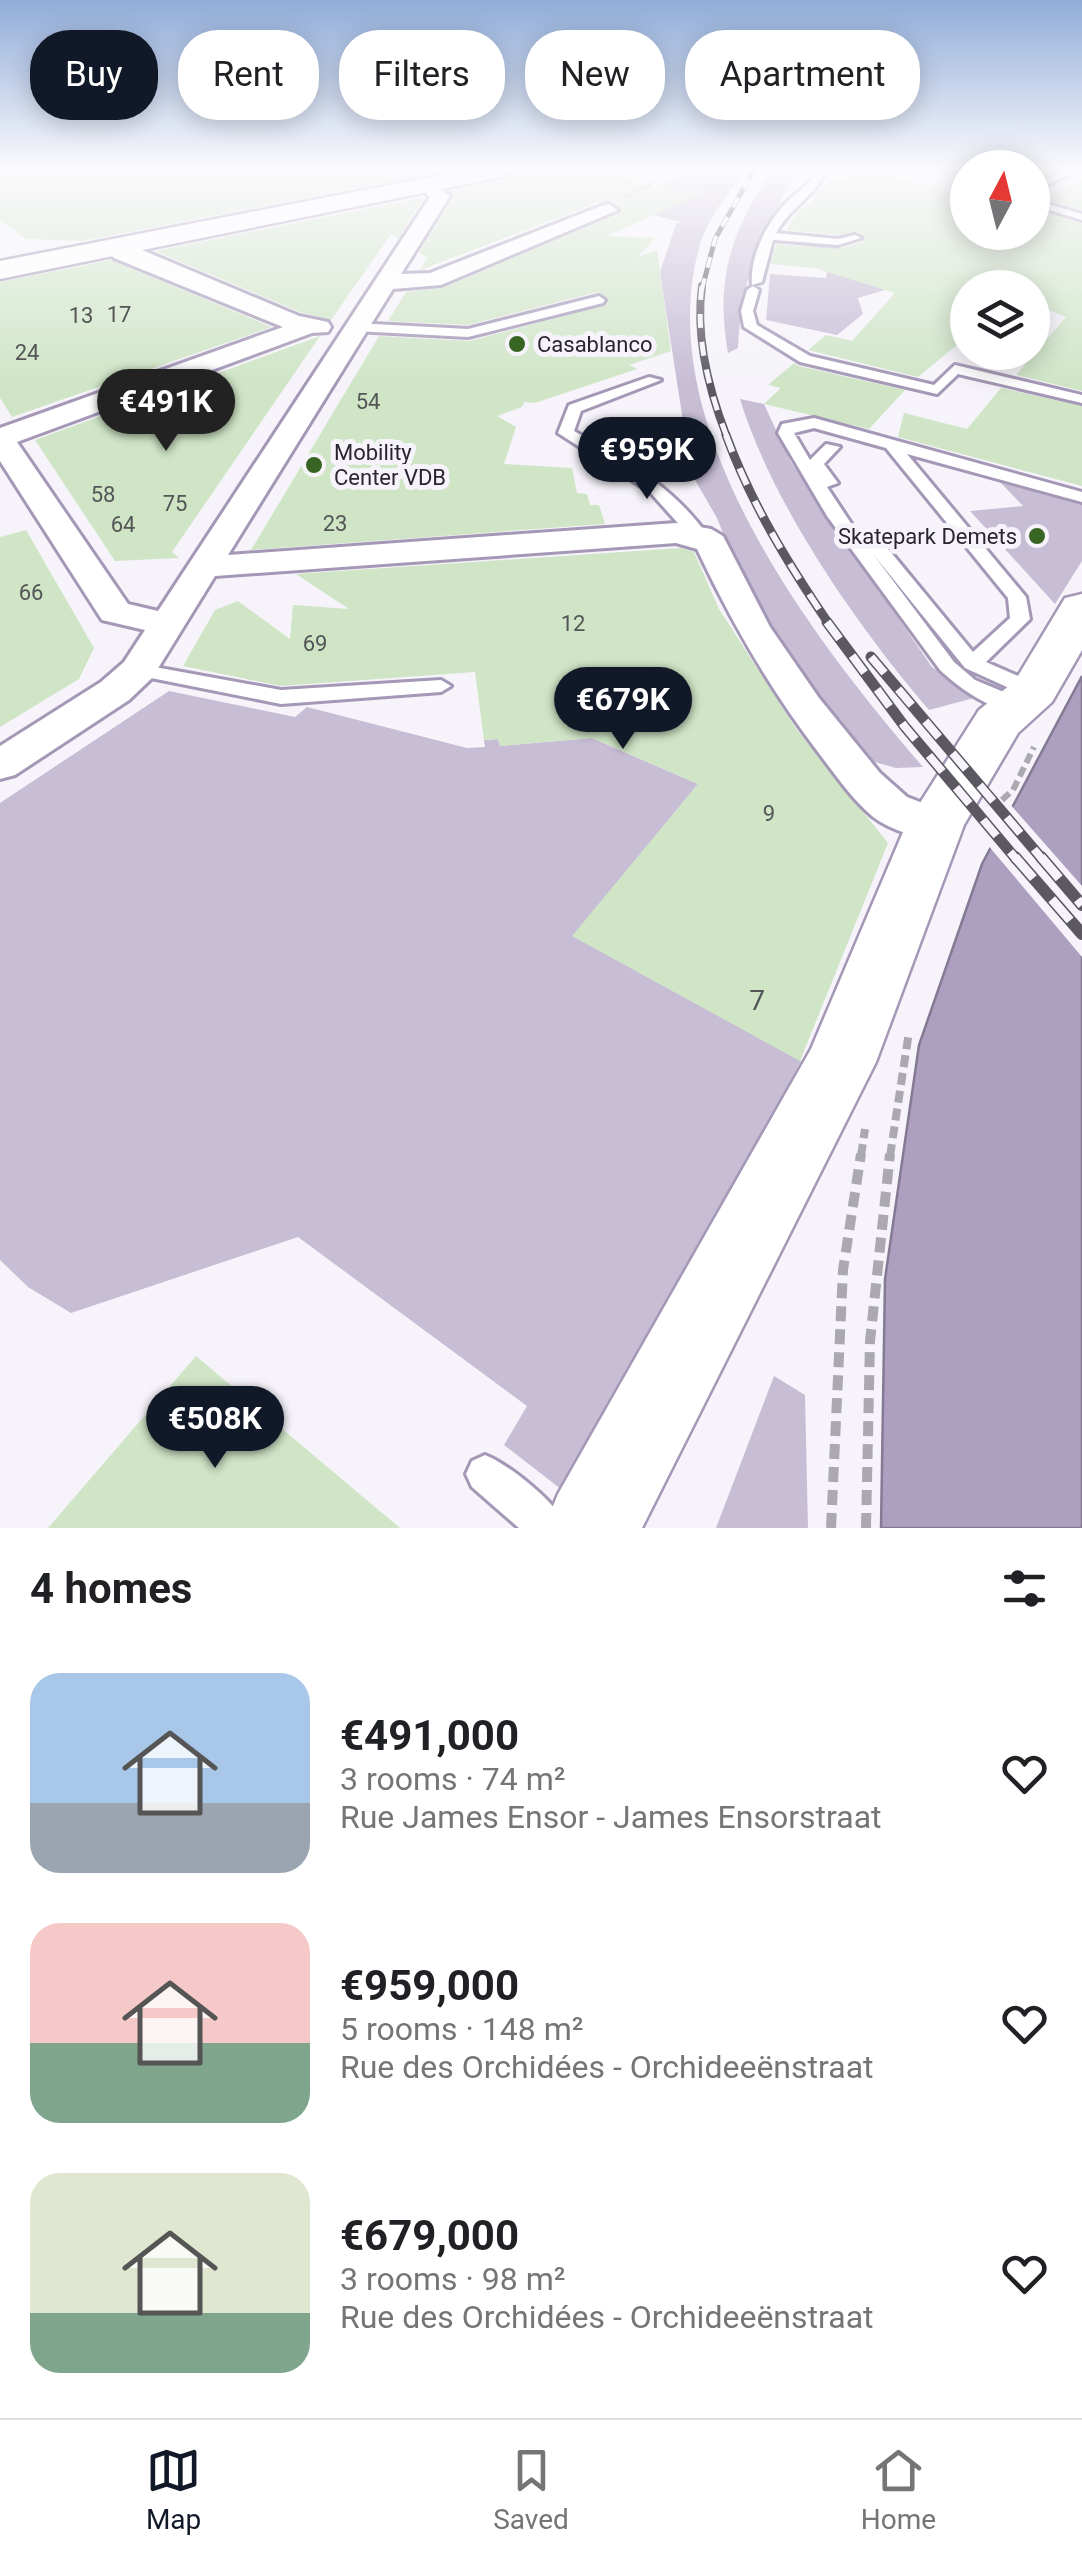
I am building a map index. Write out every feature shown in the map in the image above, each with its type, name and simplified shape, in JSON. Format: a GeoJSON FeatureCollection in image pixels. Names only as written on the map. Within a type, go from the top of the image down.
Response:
{"type":"FeatureCollection","features":[{"type":"Feature","properties":{"kind":"street"},"geometry":{"type":"LineString","coordinates":[[0,270],[141,241]]}},
{"type":"Feature","properties":{"kind":"street"},"geometry":{"type":"LineString","coordinates":[[0,765],[115,691],[138,670],[412,241]]}},
{"type":"Feature","properties":{"kind":"street"},"geometry":{"type":"LineString","coordinates":[[386,282],[432,280],[526,241]]}},
{"type":"Feature","properties":{"kind":"street"},"geometry":{"type":"LineString","coordinates":[[115,247],[122,254],[306,326],[355,327]]}},
{"type":"Feature","properties":{"kind":"street"},"geometry":{"type":"LineString","coordinates":[[167,624],[115,612],[0,438],[306,326]]}},
{"type":"Feature","properties":{"kind":"street"},"geometry":{"type":"LineString","coordinates":[[202,568],[676,533],[699,536],[711,543],[736,602],[842,758],[891,808],[934,825]]}},
{"type":"Feature","properties":{"kind":"street"},"geometry":{"type":"LineString","coordinates":[[592,1528],[841,1062],[934,825],[998,722],[1025,698],[1082,608]]}},
{"type":"Feature","properties":{"kind":"lane"},"geometry":{"type":"LineString","coordinates":[[768,241],[747,311],[751,326],[786,351],[937,390],[955,369],[1082,399]]}},
{"type":"Feature","properties":{"kind":"lane"},"geometry":{"type":"LineString","coordinates":[[355,327],[468,332],[598,300]]}},
{"type":"Feature","properties":{"kind":"lane"},"geometry":{"type":"LineString","coordinates":[[654,380],[574,408],[566,433],[654,485],[682,508],[699,536]]}},
{"type":"Feature","properties":{"kind":"lane"},"geometry":{"type":"LineString","coordinates":[[1025,698],[968,685],[947,666],[836,516],[786,433],[787,427],[814,422],[1082,496]]}},
{"type":"Feature","properties":{"kind":"lane"},"geometry":{"type":"LineString","coordinates":[[891,444],[1017,597],[1020,620],[972,664]]}},
{"type":"Feature","properties":{"kind":"lane"},"geometry":{"type":"LineString","coordinates":[[832,446],[816,463],[857,522],[972,664],[1025,698]]}},
{"type":"Feature","properties":{"kind":"lane"},"geometry":{"type":"LineString","coordinates":[[138,670],[281,697],[441,686]]}},
{"type":"Feature","properties":{"kind":"lane"},"geometry":{"type":"LineString","coordinates":[[485,1474],[549,1528]]}},
{"type":"Feature","properties":{"kind":"path"},"geometry":{"type":"LineString","coordinates":[[866,1528],[866,1373],[877,1246],[912,1012]]}},
{"type":"Feature","properties":{"kind":"path"},"geometry":{"type":"LineString","coordinates":[[831,1528],[842,1270],[870,1110]]}},
{"type":"Feature","properties":{"kind":"shaded area"},"geometry":{"type":"Polygon","coordinates":[[[670,241],[701,241],[690,317],[698,387],[719,457],[751,527],[790,594],[834,657],[923,767],[896,768],[857,757],[754,612],[717,518],[695,480],[660,272],[670,241]]]}},
{"type":"Feature","properties":{"kind":"shaded area"},"geometry":{"type":"Polygon","coordinates":[[[735,241],[762,241],[744,298],[738,348],[728,353],[724,301],[735,241]]]}},
{"type":"Feature","properties":{"kind":"shaded area"},"geometry":{"type":"Polygon","coordinates":[[[802,246],[853,249],[898,286],[858,298],[863,314],[837,335],[766,320],[770,274],[826,278],[828,264],[802,246]]]}},
{"type":"Feature","properties":{"kind":"shaded area"},"geometry":{"type":"Polygon","coordinates":[[[740,399],[764,404],[791,462],[932,667],[978,697],[929,710],[902,677],[846,602],[795,521],[754,439],[740,399]]]}},
{"type":"Feature","properties":{"kind":"shaded area","name":"Skatepark Demets"},"geometry":{"type":"Polygon","coordinates":[[[1000,482],[1082,505],[1082,561],[1055,604],[970,511],[1023,506],[1000,482]]]}},
{"type":"Feature","properties":{"kind":"shaded area"},"geometry":{"type":"Polygon","coordinates":[[[1082,676],[1082,1528],[881,1528],[885,1279],[919,1045],[982,864],[1082,676]]]}},
{"type":"Feature","properties":{"kind":"shaded area"},"geometry":{"type":"Polygon","coordinates":[[[169,691],[295,717],[307,707],[467,748],[485,747],[484,740],[498,739],[500,746],[592,738],[698,784],[573,936],[801,1061],[566,1493],[504,1445],[527,1406],[298,1237],[71,1313],[28,1287],[0,1260],[0,803],[169,691]]]}},
{"type":"Feature","properties":{"kind":"shaded area"},"geometry":{"type":"Polygon","coordinates":[[[774,1376],[805,1395],[808,1528],[716,1528],[774,1376]]]}},
{"type":"Feature","properties":{"kind":"pier"},"geometry":{"type":"Polygon","coordinates":[[[1009,803],[1082,886],[1082,957],[987,844],[1009,803]]]}},
{"type":"Feature","properties":{"kind":"building"},"geometry":{"type":"Polygon","coordinates":[[[203,241],[386,241],[331,320],[300,312],[155,251],[203,241]]]}},
{"type":"Feature","properties":{"kind":"building"},"geometry":{"type":"Polygon","coordinates":[[[426,241],[496,241],[420,270],[427,258],[419,252],[426,241]]]}},
{"type":"Feature","properties":{"kind":"building"},"geometry":{"type":"Polygon","coordinates":[[[552,241],[652,241],[638,257],[657,250],[671,351],[629,365],[637,369],[535,403],[524,402],[522,407],[497,416],[516,427],[504,464],[572,468],[577,493],[587,494],[590,505],[599,505],[605,524],[251,550],[379,336],[469,341],[606,305],[609,299],[598,292],[468,325],[388,321],[406,292],[442,288],[552,241]]]}},
{"type":"Feature","properties":{"kind":"building"},"geometry":{"type":"Polygon","coordinates":[[[862,241],[950,241],[950,250],[1050,250],[1050,241],[1082,241],[1082,391],[1016,375],[1020,370],[1050,370],[1050,336],[1066,317],[1050,310],[1050,270],[950,270],[950,351],[918,377],[808,350],[826,335],[852,341],[895,293],[814,268],[770,264],[777,244],[838,249],[862,241]]]}},
{"type":"Feature","properties":{"kind":"building"},"geometry":{"type":"Polygon","coordinates":[[[111,260],[272,327],[12,417],[0,398],[0,282],[111,260]]]}},
{"type":"Feature","properties":{"kind":"building"},"geometry":{"type":"Polygon","coordinates":[[[320,336],[172,552],[179,558],[115,561],[35,440],[320,336]]]}},
{"type":"Feature","properties":{"kind":"building"},"geometry":{"type":"Polygon","coordinates":[[[794,363],[905,390],[869,429],[764,404],[781,388],[768,385],[794,363]]]}},
{"type":"Feature","properties":{"kind":"building"},"geometry":{"type":"Polygon","coordinates":[[[1001,388],[1082,406],[1082,486],[898,437],[904,413],[967,429],[1001,388]]]}},
{"type":"Feature","properties":{"kind":"building"},"geometry":{"type":"Polygon","coordinates":[[[26,530],[94,648],[79,679],[0,727],[0,537],[26,530]]]}},
{"type":"Feature","properties":{"kind":"building"},"geometry":{"type":"Polygon","coordinates":[[[681,548],[694,552],[719,609],[797,730],[888,843],[800,1061],[572,936],[698,784],[592,738],[500,746],[498,739],[484,740],[475,672],[281,686],[183,666],[215,610],[238,601],[290,639],[293,605],[349,609],[296,574],[681,548]]]}},
{"type":"Feature","properties":{"kind":"building"},"geometry":{"type":"Polygon","coordinates":[[[196,1356],[350,1486],[400,1528],[48,1528],[196,1356]]]}},
{"type":"Feature","properties":{"kind":"railway"},"geometry":{"type":"LineString","coordinates":[[702,289],[714,241]]}},
{"type":"Feature","properties":{"kind":"railway"},"geometry":{"type":"LineString","coordinates":[[702,286],[700,325],[705,363],[727,437]]}},
{"type":"Feature","properties":{"kind":"railway"},"geometry":{"type":"LineString","coordinates":[[726,435],[771,532],[829,624]]}},
{"type":"Feature","properties":{"kind":"railway"},"geometry":{"type":"LineString","coordinates":[[827,622],[905,727],[1017,860]]}},
{"type":"Feature","properties":{"kind":"railway"},"geometry":{"type":"LineString","coordinates":[[871,657],[1043,860]]}},
{"type":"Feature","properties":{"kind":"railway"},"geometry":{"type":"LineString","coordinates":[[1015,857],[1082,934]]}},
{"type":"Feature","properties":{"kind":"railway"},"geometry":{"type":"LineString","coordinates":[[1041,857],[1082,905]]}},
{"type":"Feature","properties":{"kind":"place","name":"Casablanco"},"geometry":{"type":"Point","coordinates":[517,344]}},
{"type":"Feature","properties":{"kind":"place","name":"Mobility Center VDB"},"geometry":{"type":"Point","coordinates":[314,465]}},
{"type":"Feature","properties":{"kind":"place","name":"Skatepark Demets"},"geometry":{"type":"Point","coordinates":[1037,536]}}]}
